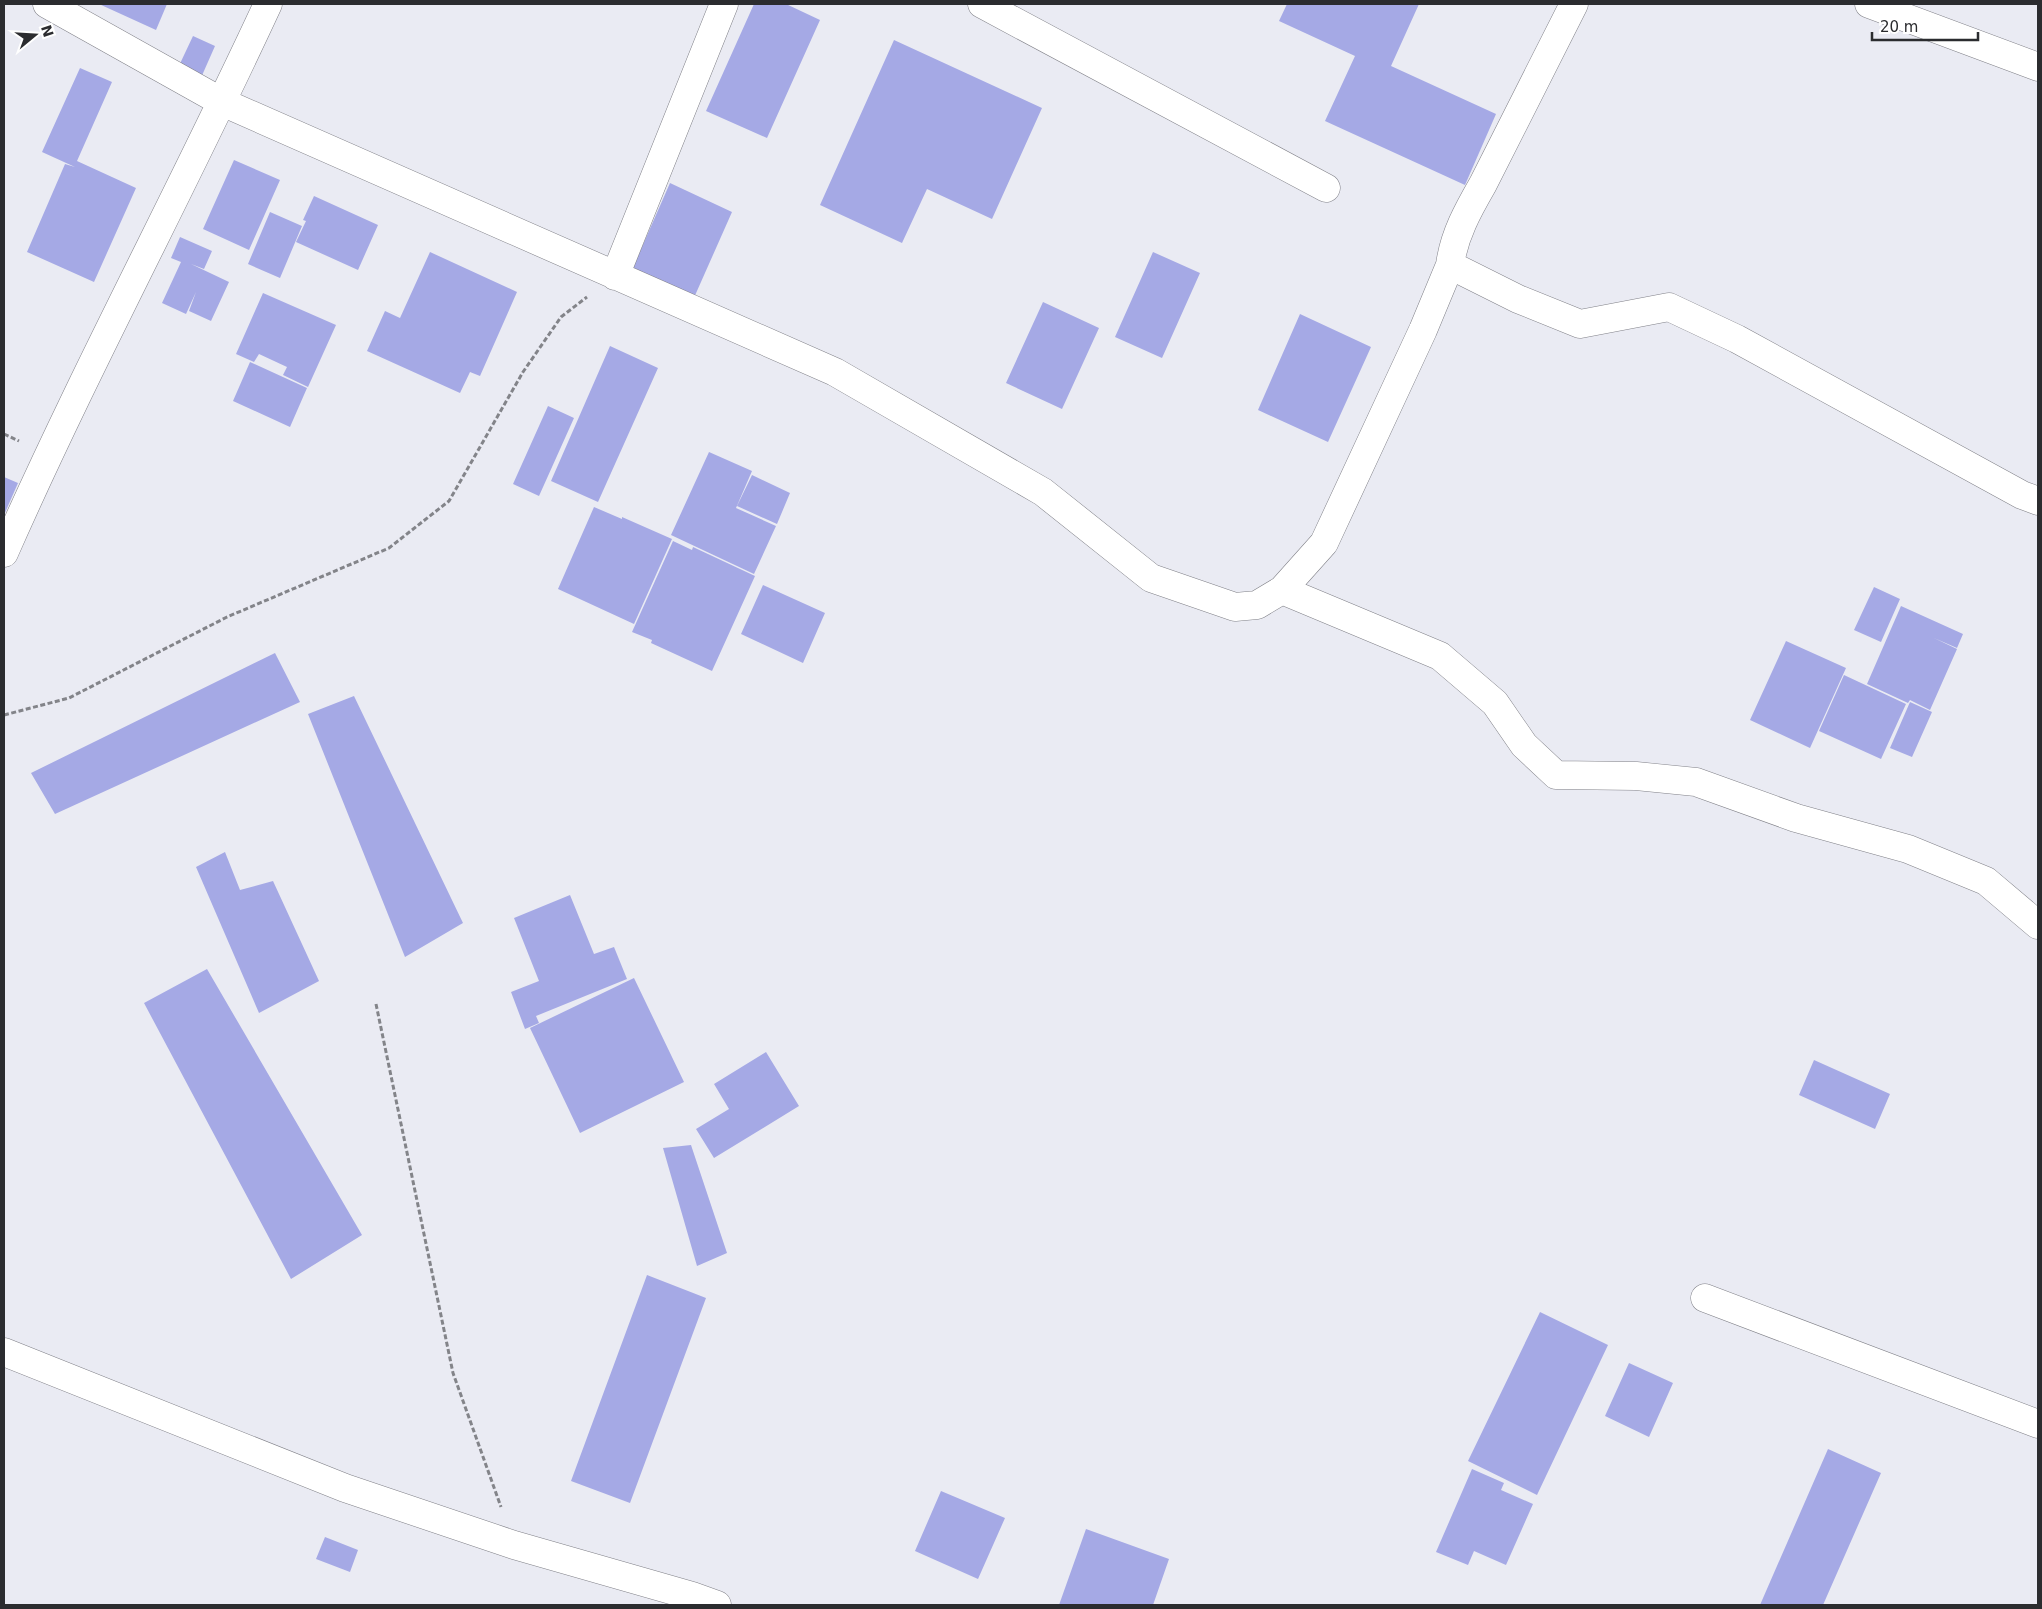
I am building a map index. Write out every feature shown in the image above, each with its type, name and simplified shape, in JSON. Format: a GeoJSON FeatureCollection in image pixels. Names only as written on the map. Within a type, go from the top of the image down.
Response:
{"type":"FeatureCollection","features":[{"type":"Feature","properties":{"kind":"street"},"geometry":{"type":"LineString","coordinates":[[47,4],[222,102],[834,372],[1043,492],[1151,578],[1235,607],[1257,605],[1282,590],[1324,543],[1424,330],[1450,265],[1452,247],[1469,207],[1483,184],[1574,4]]}},
{"type":"Feature","properties":{"kind":"street"},"geometry":{"type":"LineString","coordinates":[[4,553],[47,454],[222,102],[268,4]]}},
{"type":"Feature","properties":{"kind":"street"},"geometry":{"type":"LineString","coordinates":[[615,276],[724,4]]}},
{"type":"Feature","properties":{"kind":"street"},"geometry":{"type":"LineString","coordinates":[[982,4],[1326,188]]}},
{"type":"Feature","properties":{"kind":"street"},"geometry":{"type":"LineString","coordinates":[[1869,4],[2038,67]]}},
{"type":"Feature","properties":{"kind":"street"},"geometry":{"type":"LineString","coordinates":[[1450,265],[1518,298],[1580,324],[1669,307],[1737,339],[2022,495],[2038,501]]}},
{"type":"Feature","properties":{"kind":"street"},"geometry":{"type":"LineString","coordinates":[[1282,590],[1440,656],[1495,703],[1524,745],[1556,774],[1636,776],[1696,782],[1796,818],[1908,849],[1986,881],[2038,925]]}},
{"type":"Feature","properties":{"kind":"street"},"geometry":{"type":"LineString","coordinates":[[1705,1298],[2038,1424]]}},
{"type":"Feature","properties":{"kind":"street"},"geometry":{"type":"LineString","coordinates":[[4,1352],[345,1488],[514,1545],[692,1596],[717,1605]]}},
{"type":"Feature","properties":{"kind":"path"},"geometry":{"type":"LineString","coordinates":[[4,715],[69,698],[227,617],[389,548],[449,501],[523,372],[561,316],[615,276]]}},
{"type":"Feature","properties":{"kind":"path"},"geometry":{"type":"LineString","coordinates":[[376,1004],[453,1373],[514,1545]]}},
{"type":"Feature","properties":{"kind":"building"},"geometry":{"type":"Polygon","coordinates":[[[99,4],[167,4],[156,30],[99,4]]]}},
{"type":"Feature","properties":{"kind":"building"},"geometry":{"type":"Polygon","coordinates":[[[754,4],[786,4],[820,20],[767,138],[706,111],[754,4]]]}},
{"type":"Feature","properties":{"kind":"building"},"geometry":{"type":"Polygon","coordinates":[[[1287,4],[1419,4],[1391,66],[1496,114],[1465,185],[1325,121],[1355,56],[1279,21],[1287,4]]]}},
{"type":"Feature","properties":{"kind":"building"},"geometry":{"type":"Polygon","coordinates":[[[193,36],[215,46],[200,80],[177,70],[193,36]]]}},
{"type":"Feature","properties":{"kind":"building"},"geometry":{"type":"Polygon","coordinates":[[[894,40],[1042,108],[992,219],[927,189],[902,243],[820,205],[894,40]]]}},
{"type":"Feature","properties":{"kind":"building"},"geometry":{"type":"Polygon","coordinates":[[[80,68],[112,82],[77,161],[136,188],[94,282],[27,252],[65,164],[75,167],[42,152],[80,68]]]}},
{"type":"Feature","properties":{"kind":"building"},"geometry":{"type":"Polygon","coordinates":[[[234,160],[280,180],[249,250],[203,229],[234,160]]]}},
{"type":"Feature","properties":{"kind":"building"},"geometry":{"type":"Polygon","coordinates":[[[670,183],[732,212],[693,300],[631,272],[670,183]]]}},
{"type":"Feature","properties":{"kind":"building"},"geometry":{"type":"Polygon","coordinates":[[[314,196],[378,225],[358,270],[296,242],[306,221],[303,220],[314,196]]]}},
{"type":"Feature","properties":{"kind":"building"},"geometry":{"type":"Polygon","coordinates":[[[270,212],[302,226],[280,278],[248,264],[270,212]]]}},
{"type":"Feature","properties":{"kind":"building"},"geometry":{"type":"Polygon","coordinates":[[[180,237],[212,251],[204,269],[191,264],[229,282],[211,321],[189,311],[196,292],[186,314],[162,303],[181,262],[171,258],[180,237]]]}},
{"type":"Feature","properties":{"kind":"building"},"geometry":{"type":"Polygon","coordinates":[[[430,252],[517,292],[480,376],[470,372],[460,393],[367,351],[385,311],[400,318],[430,252]]]}},
{"type":"Feature","properties":{"kind":"building"},"geometry":{"type":"Polygon","coordinates":[[[1153,252],[1200,273],[1162,358],[1115,337],[1153,252]]]}},
{"type":"Feature","properties":{"kind":"building"},"geometry":{"type":"Polygon","coordinates":[[[263,293],[336,325],[308,387],[283,375],[287,367],[259,354],[254,362],[236,354],[263,293]]]}},
{"type":"Feature","properties":{"kind":"building"},"geometry":{"type":"Polygon","coordinates":[[[1043,302],[1099,328],[1062,409],[1006,383],[1043,302]]]}},
{"type":"Feature","properties":{"kind":"building"},"geometry":{"type":"Polygon","coordinates":[[[1300,314],[1371,347],[1328,442],[1258,410],[1300,314]]]}},
{"type":"Feature","properties":{"kind":"building"},"geometry":{"type":"Polygon","coordinates":[[[610,346],[658,368],[598,502],[551,481],[610,346]]]}},
{"type":"Feature","properties":{"kind":"building"},"geometry":{"type":"Polygon","coordinates":[[[250,362],[307,388],[290,427],[233,401],[250,362]]]}},
{"type":"Feature","properties":{"kind":"building"},"geometry":{"type":"Polygon","coordinates":[[[548,406],[574,418],[539,496],[513,484],[548,406]]]}},
{"type":"Feature","properties":{"kind":"building"},"geometry":{"type":"Polygon","coordinates":[[[709,452],[752,471],[736,508],[776,526],[754,574],[671,535],[709,452]]]}},
{"type":"Feature","properties":{"kind":"building"},"geometry":{"type":"Polygon","coordinates":[[[752,475],[790,493],[777,524],[737,506],[752,475]]]}},
{"type":"Feature","properties":{"kind":"building"},"geometry":{"type":"Polygon","coordinates":[[[4,477],[18,483],[4,515],[4,477]]]}},
{"type":"Feature","properties":{"kind":"building"},"geometry":{"type":"Polygon","coordinates":[[[594,507],[672,539],[634,624],[558,589],[594,507]]]}},
{"type":"Feature","properties":{"kind":"building"},"geometry":{"type":"Polygon","coordinates":[[[673,541],[692,550],[693,547],[755,576],[712,671],[651,643],[652,640],[632,632],[673,541]]]}},
{"type":"Feature","properties":{"kind":"building"},"geometry":{"type":"Polygon","coordinates":[[[763,585],[825,613],[803,663],[741,634],[763,585]]]}},
{"type":"Feature","properties":{"kind":"building"},"geometry":{"type":"Polygon","coordinates":[[[1874,587],[1900,599],[1881,642],[1854,630],[1874,587]]]}},
{"type":"Feature","properties":{"kind":"building"},"geometry":{"type":"Polygon","coordinates":[[[1901,606],[1963,634],[1957,648],[1934,638],[1957,649],[1930,710],[1910,700],[1908,703],[1867,684],[1901,606]]]}},
{"type":"Feature","properties":{"kind":"building"},"geometry":{"type":"Polygon","coordinates":[[[1786,641],[1846,668],[1810,748],[1750,720],[1786,641]]]}},
{"type":"Feature","properties":{"kind":"building"},"geometry":{"type":"Polygon","coordinates":[[[275,653],[300,702],[55,814],[31,773],[275,653]]]}},
{"type":"Feature","properties":{"kind":"building"},"geometry":{"type":"Polygon","coordinates":[[[1844,675],[1906,704],[1881,759],[1819,731],[1844,675]]]}},
{"type":"Feature","properties":{"kind":"building"},"geometry":{"type":"Polygon","coordinates":[[[354,696],[463,923],[405,957],[308,714],[354,696]]]}},
{"type":"Feature","properties":{"kind":"building"},"geometry":{"type":"Polygon","coordinates":[[[1910,702],[1932,712],[1912,757],[1890,748],[1910,702]]]}},
{"type":"Feature","properties":{"kind":"building"},"geometry":{"type":"Polygon","coordinates":[[[225,852],[240,890],[273,881],[319,981],[259,1013],[196,867],[225,852]]]}},
{"type":"Feature","properties":{"kind":"building"},"geometry":{"type":"Polygon","coordinates":[[[570,895],[594,954],[614,947],[627,979],[536,1016],[539,1023],[525,1029],[511,992],[539,981],[514,918],[570,895]]]}},
{"type":"Feature","properties":{"kind":"building"},"geometry":{"type":"Polygon","coordinates":[[[207,969],[362,1235],[291,1279],[144,1003],[207,969]]]}},
{"type":"Feature","properties":{"kind":"building"},"geometry":{"type":"Polygon","coordinates":[[[634,978],[684,1082],[580,1133],[530,1028],[634,978]]]}},
{"type":"Feature","properties":{"kind":"building"},"geometry":{"type":"Polygon","coordinates":[[[766,1052],[799,1106],[714,1158],[696,1129],[729,1109],[714,1084],[766,1052]]]}},
{"type":"Feature","properties":{"kind":"building"},"geometry":{"type":"Polygon","coordinates":[[[1814,1060],[1890,1094],[1875,1129],[1799,1095],[1814,1060]]]}},
{"type":"Feature","properties":{"kind":"building"},"geometry":{"type":"Polygon","coordinates":[[[691,1145],[727,1253],[697,1266],[663,1148],[691,1145]]]}},
{"type":"Feature","properties":{"kind":"building"},"geometry":{"type":"Polygon","coordinates":[[[647,1275],[706,1298],[630,1503],[571,1481],[647,1275]]]}},
{"type":"Feature","properties":{"kind":"building"},"geometry":{"type":"Polygon","coordinates":[[[1540,1312],[1608,1345],[1537,1495],[1468,1461],[1540,1312]]]}},
{"type":"Feature","properties":{"kind":"building"},"geometry":{"type":"Polygon","coordinates":[[[1629,1363],[1673,1383],[1649,1437],[1605,1416],[1629,1363]]]}},
{"type":"Feature","properties":{"kind":"building"},"geometry":{"type":"Polygon","coordinates":[[[1828,1449],[1881,1473],[1823,1605],[1760,1605],[1828,1449]]]}},
{"type":"Feature","properties":{"kind":"building"},"geometry":{"type":"Polygon","coordinates":[[[1472,1469],[1504,1483],[1501,1490],[1533,1504],[1506,1565],[1474,1551],[1468,1565],[1436,1552],[1472,1469]]]}},
{"type":"Feature","properties":{"kind":"building"},"geometry":{"type":"Polygon","coordinates":[[[941,1491],[1005,1518],[978,1579],[915,1551],[941,1491]]]}},
{"type":"Feature","properties":{"kind":"building"},"geometry":{"type":"Polygon","coordinates":[[[1086,1529],[1169,1559],[1153,1605],[1059,1605],[1086,1529]]]}},
{"type":"Feature","properties":{"kind":"building"},"geometry":{"type":"Polygon","coordinates":[[[325,1537],[358,1550],[350,1572],[316,1559],[325,1537]]]}}]}
